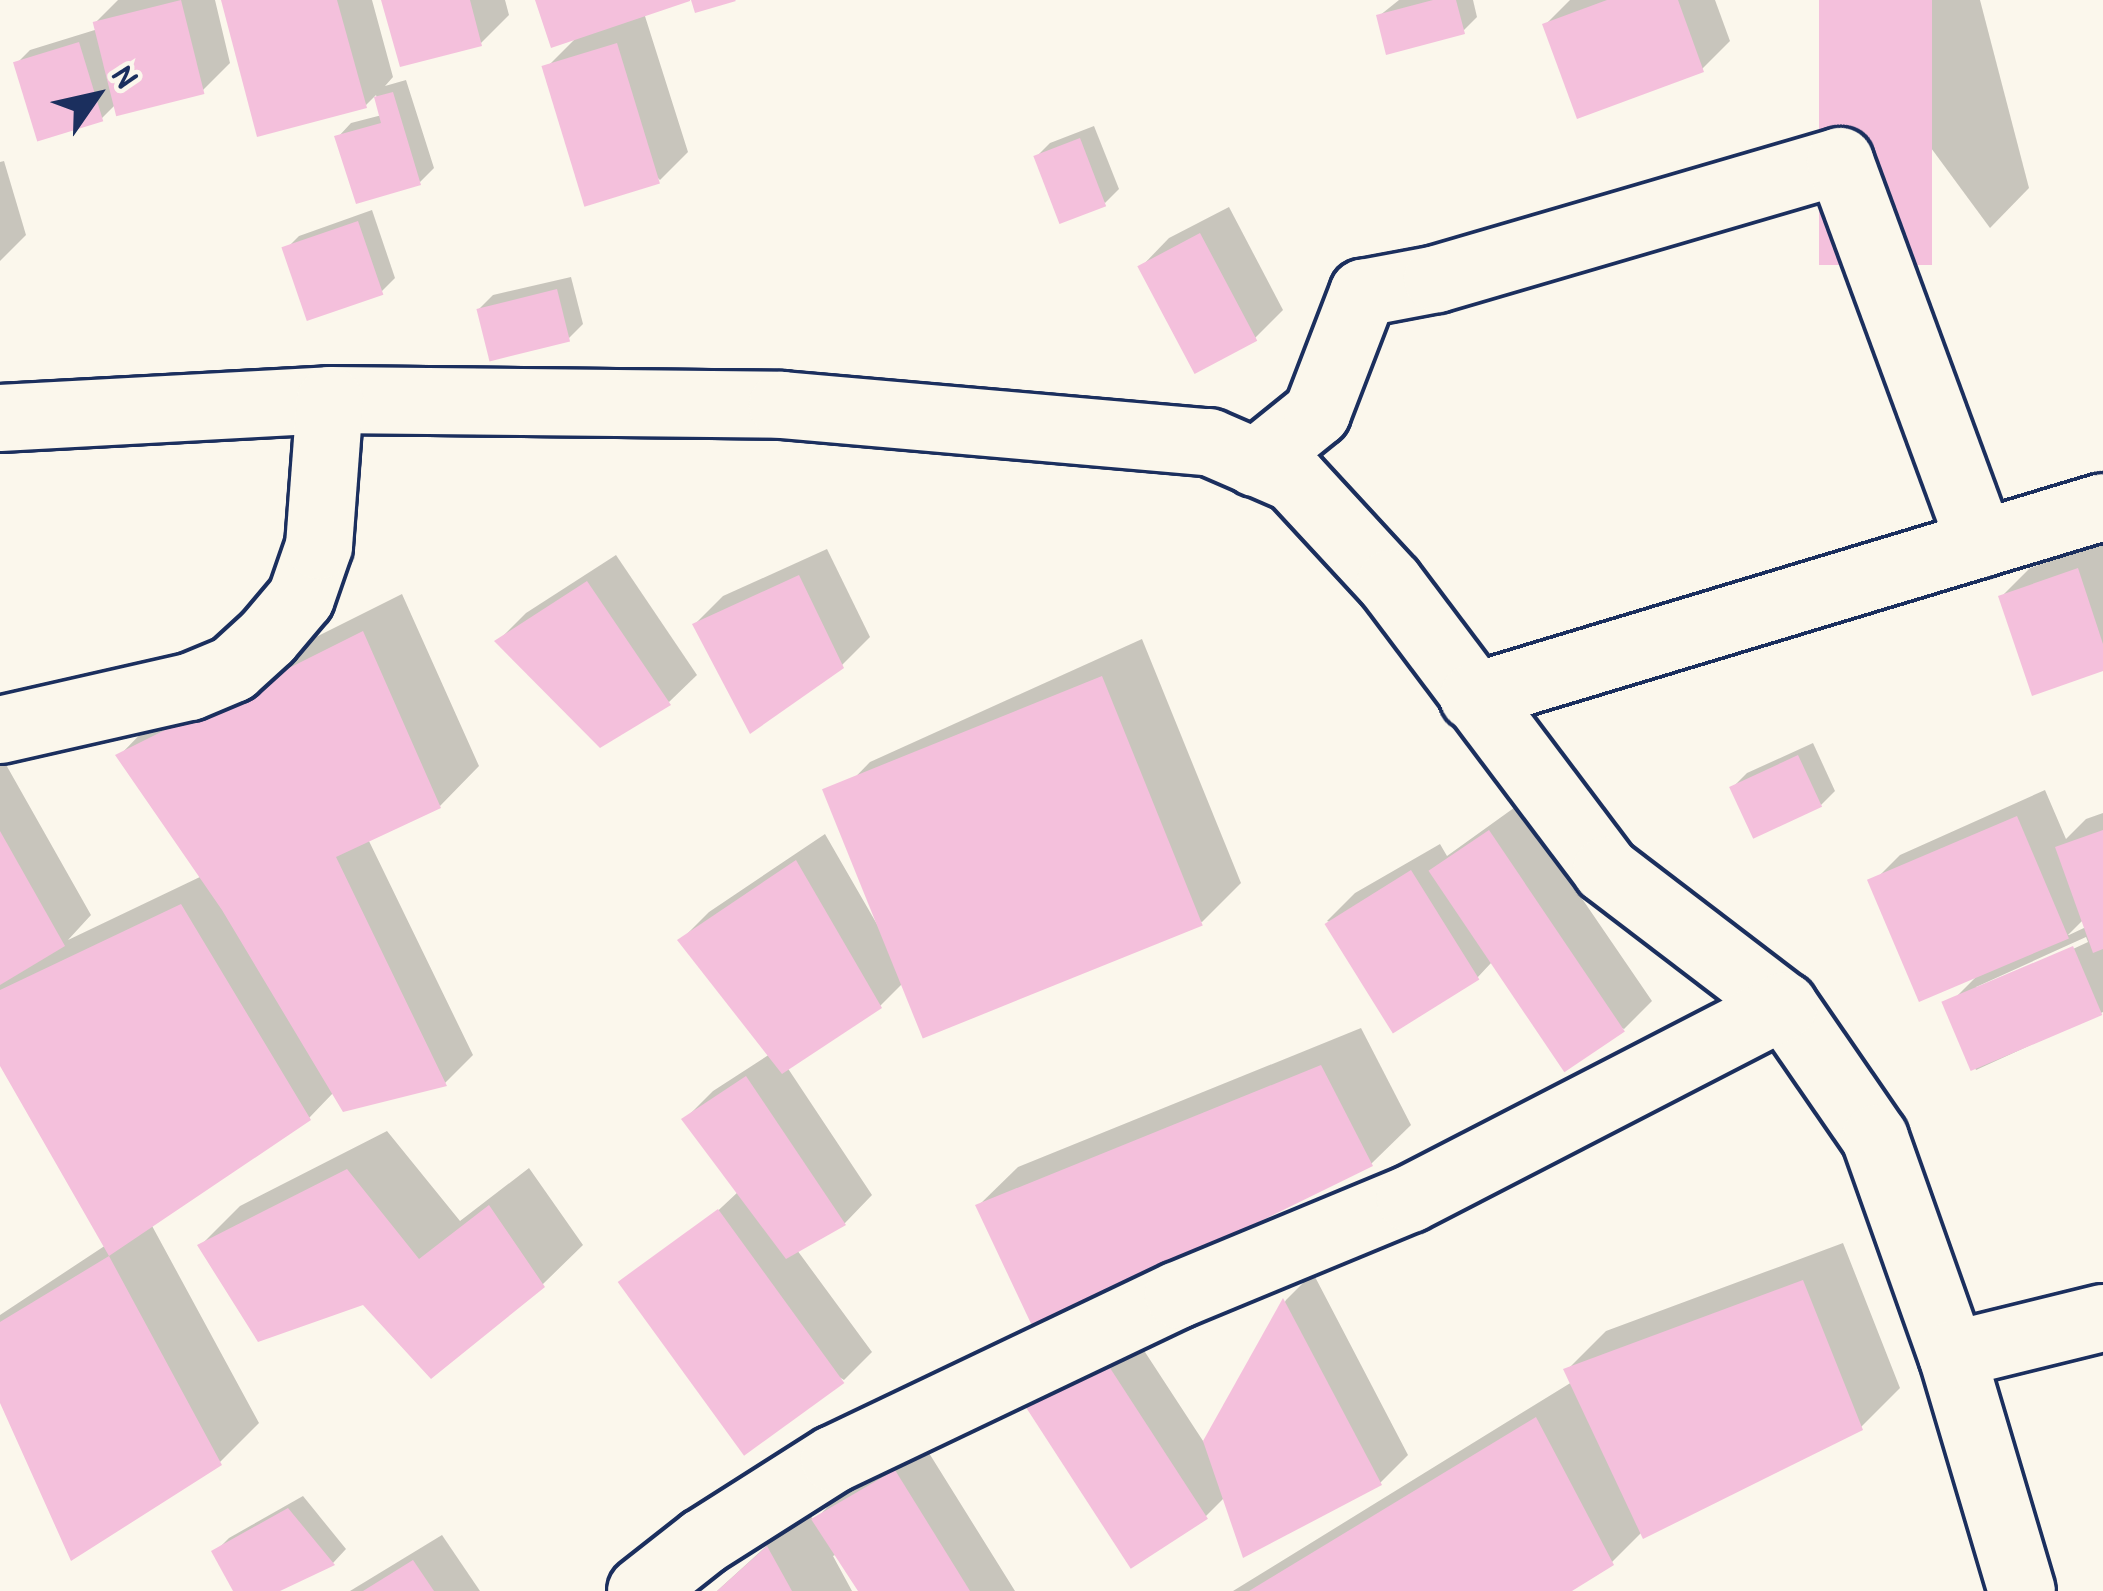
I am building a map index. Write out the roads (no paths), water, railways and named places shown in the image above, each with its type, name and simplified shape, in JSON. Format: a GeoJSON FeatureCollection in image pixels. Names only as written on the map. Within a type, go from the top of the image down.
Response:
{"type":"FeatureCollection","features":[{"type":"Feature","properties":{"kind":"street"},"geometry":{"type":"LineString","coordinates":[[1256,463],[1317,413],[1363,292],[1437,279],[1840,161],[1981,544]]}},
{"type":"Feature","properties":{"kind":"street"},"geometry":{"type":"LineString","coordinates":[[0,730],[190,688],[233,669],[268,638],[302,598],[319,546],[330,400]]}},
{"type":"Feature","properties":{"kind":"street"},"geometry":{"type":"LineString","coordinates":[[0,418],[330,400],[782,404],[1210,442],[1294,479],[1390,584],[1606,870],[1784,1006],[1875,1138],[1952,1355],[2022,1591]]}},
{"type":"Feature","properties":{"kind":"street"},"geometry":{"type":"LineString","coordinates":[[1473,697],[2103,507]]}},
{"type":"Feature","properties":{"kind":"street"},"geometry":{"type":"LineString","coordinates":[[641,1591],[703,1542],[834,1459],[1178,1295],[1410,1199],[1784,1006]]}},
{"type":"Feature","properties":{"kind":"street"},"geometry":{"type":"LineString","coordinates":[[1952,1355],[2103,1318]]}}]}
